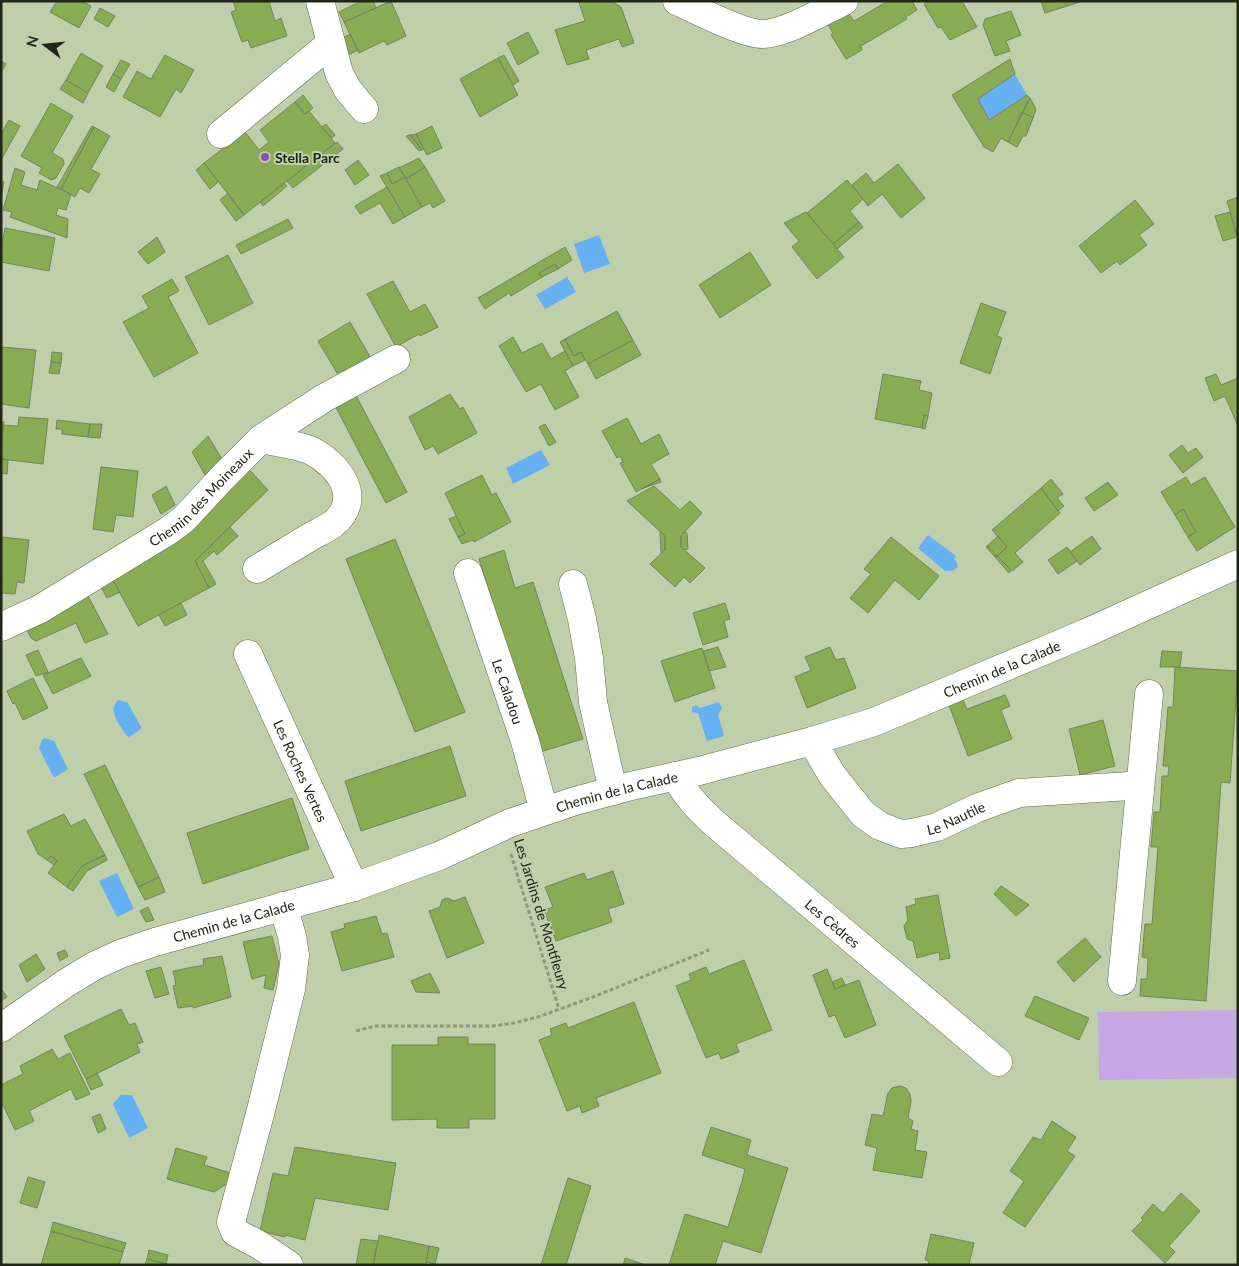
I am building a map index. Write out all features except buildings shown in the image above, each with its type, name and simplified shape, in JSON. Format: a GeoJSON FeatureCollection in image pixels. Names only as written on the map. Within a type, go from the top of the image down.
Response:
{"type":"FeatureCollection","features":[{"type":"Feature","properties":{"kind":"street"},"geometry":{"type":"LineString","coordinates":[[320,1],[339,73],[348,90],[364,109]]}},
{"type":"Feature","properties":{"kind":"street"},"geometry":{"type":"LineString","coordinates":[[677,1],[741,28],[761,34],[784,29],[844,1]]}},
{"type":"Feature","properties":{"kind":"street"},"geometry":{"type":"LineString","coordinates":[[222,134],[331,43]]}},
{"type":"Feature","properties":{"kind":"street","name":"Chemin des Moineaux"},"geometry":{"type":"LineString","coordinates":[[1,627],[40,609],[168,531],[184,519],[222,478],[262,440],[324,398],[396,360]]}},
{"type":"Feature","properties":{"kind":"street"},"geometry":{"type":"LineString","coordinates":[[257,569],[333,524],[344,510],[348,497],[348,488],[325,459],[302,448],[262,440]]}},
{"type":"Feature","properties":{"kind":"street","name":"Chemin de la Calade"},"geometry":{"type":"LineString","coordinates":[[1,1028],[66,983],[94,966],[120,954],[354,887],[439,856],[503,826],[544,811],[613,791],[812,742],[874,722],[1086,633],[1238,564]]}},
{"type":"Feature","properties":{"kind":"street","name":"Le Caladou"},"geometry":{"type":"LineString","coordinates":[[468,574],[525,741],[544,811]]}},
{"type":"Feature","properties":{"kind":"street"},"geometry":{"type":"LineString","coordinates":[[573,584],[590,658],[593,702],[613,791]]}},
{"type":"Feature","properties":{"kind":"street","name":"Les Roches Vertes"},"geometry":{"type":"LineString","coordinates":[[248,654],[354,887]]}},
{"type":"Feature","properties":{"kind":"street"},"geometry":{"type":"LineString","coordinates":[[1122,981],[1149,694]]}},
{"type":"Feature","properties":{"kind":"street","name":"Le Nautile"},"geometry":{"type":"LineString","coordinates":[[812,742],[832,774],[863,814],[880,826],[901,834],[912,834],[937,827],[977,808],[1020,793],[1140,787]]}},
{"type":"Feature","properties":{"kind":"street","name":"Les Cèdres"},"geometry":{"type":"LineString","coordinates":[[676,776],[682,787],[714,823],[998,1062]]}},
{"type":"Feature","properties":{"kind":"street"},"geometry":{"type":"LineString","coordinates":[[283,906],[295,954],[294,973],[262,1110],[231,1217],[233,1229],[289,1265]]}},
{"type":"Feature","properties":{"kind":"path","name":"Les Jardins de Montfleury"},"geometry":{"type":"LineString","coordinates":[[503,826],[559,1009]]}},
{"type":"Feature","properties":{"kind":"path","name":"Les Jardins de Montfleury"},"geometry":{"type":"LineString","coordinates":[[356,1031],[375,1026],[508,1025],[538,1017],[593,997],[709,950]]}},
{"type":"Feature","properties":{"kind":"shaded area"},"geometry":{"type":"Polygon","coordinates":[[[1238,1010],[1238,1078],[1099,1080],[1098,1012],[1238,1010]]]}},
{"type":"Feature","properties":{"kind":"water"},"geometry":{"type":"Polygon","coordinates":[[[1015,74],[1027,95],[989,120],[978,99],[1015,74]]]}},
{"type":"Feature","properties":{"kind":"water"},"geometry":{"type":"Polygon","coordinates":[[[599,235],[610,264],[584,273],[574,244],[599,235]]]}},
{"type":"Feature","properties":{"kind":"water"},"geometry":{"type":"Polygon","coordinates":[[[567,277],[576,292],[545,309],[536,295],[567,277]]]}},
{"type":"Feature","properties":{"kind":"water"},"geometry":{"type":"Polygon","coordinates":[[[541,450],[550,465],[513,484],[506,468],[541,450]]]}},
{"type":"Feature","properties":{"kind":"water"},"geometry":{"type":"Polygon","coordinates":[[[928,535],[956,556],[954,559],[958,567],[952,571],[945,571],[918,548],[928,535]]]}},
{"type":"Feature","properties":{"kind":"water"},"geometry":{"type":"Polygon","coordinates":[[[120,700],[128,703],[141,727],[141,729],[129,737],[114,714],[115,705],[120,700]]]}},
{"type":"Feature","properties":{"kind":"water"},"geometry":{"type":"Polygon","coordinates":[[[719,702],[722,708],[718,715],[724,736],[707,741],[698,713],[692,712],[692,707],[696,705],[700,708],[719,702]]]}},
{"type":"Feature","properties":{"kind":"water"},"geometry":{"type":"Polygon","coordinates":[[[45,738],[54,741],[68,769],[55,777],[39,748],[42,740],[45,738]]]}},
{"type":"Feature","properties":{"kind":"water"},"geometry":{"type":"Polygon","coordinates":[[[117,873],[134,909],[117,917],[99,881],[117,873]]]}},
{"type":"Feature","properties":{"kind":"water"},"geometry":{"type":"Polygon","coordinates":[[[121,1095],[132,1095],[148,1128],[129,1138],[113,1104],[121,1095]]]}},
{"type":"Feature","properties":{"kind":"place","name":"Stella Parc"},"geometry":{"type":"Point","coordinates":[265,157]}}]}
